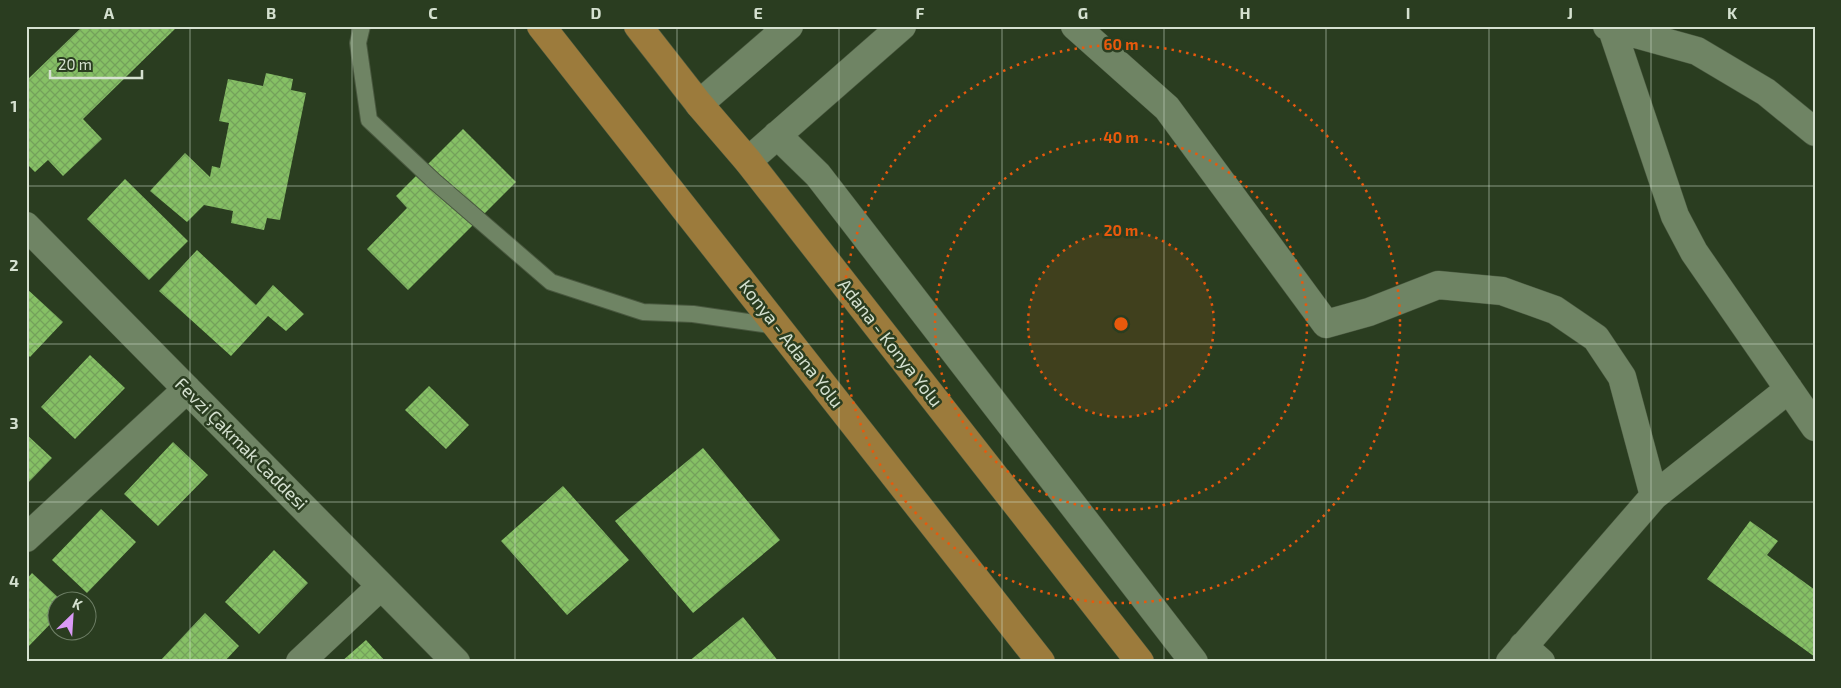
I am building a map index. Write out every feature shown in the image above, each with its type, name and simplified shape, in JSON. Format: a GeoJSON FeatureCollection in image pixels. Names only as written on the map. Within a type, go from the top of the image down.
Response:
{"type":"FeatureCollection","features":[{"type":"Feature","properties":{"kind":"highway","name":"Konya - Adana Yolu"},"geometry":{"type":"LineString","coordinates":[[541,26],[1041,662]]}},
{"type":"Feature","properties":{"kind":"highway","name":"Adana - Konya Yolu"},"geometry":{"type":"LineString","coordinates":[[638,26],[699,104],[748,161],[1140,662]]}},
{"type":"Feature","properties":{"kind":"street"},"geometry":{"type":"LineString","coordinates":[[699,104],[789,26]]}},
{"type":"Feature","properties":{"kind":"street"},"geometry":{"type":"LineString","coordinates":[[748,161],[902,26]]}},
{"type":"Feature","properties":{"kind":"street"},"geometry":{"type":"LineString","coordinates":[[1075,26],[1167,108],[1326,324],[1369,312],[1438,285],[1502,291],[1554,310],[1596,338],[1622,377],[1654,496]]}},
{"type":"Feature","properties":{"kind":"street"},"geometry":{"type":"LineString","coordinates":[[1611,27],[1697,51],[1766,92],[1815,132]]}},
{"type":"Feature","properties":{"kind":"street"},"geometry":{"type":"LineString","coordinates":[[1611,27],[1675,216],[1694,252],[1815,427]]}},
{"type":"Feature","properties":{"kind":"street"},"geometry":{"type":"LineString","coordinates":[[777,135],[818,175],[1194,662]]}},
{"type":"Feature","properties":{"kind":"street","name":"Fevzi Çakmak Caddesi"},"geometry":{"type":"LineString","coordinates":[[26,226],[456,662]]}},
{"type":"Feature","properties":{"kind":"street"},"geometry":{"type":"LineString","coordinates":[[26,538],[186,389]]}},
{"type":"Feature","properties":{"kind":"street"},"geometry":{"type":"LineString","coordinates":[[1525,657],[1654,496],[1789,390]]}},
{"type":"Feature","properties":{"kind":"street"},"geometry":{"type":"LineString","coordinates":[[300,662],[381,586]]}},
{"type":"Feature","properties":{"kind":"lane"},"geometry":{"type":"LineString","coordinates":[[362,26],[358,43],[369,120],[434,180],[551,282],[643,312],[693,314],[776,326]]}},
{"type":"Feature","properties":{"kind":"building"},"geometry":{"type":"Polygon","coordinates":[[[83,26],[178,26],[83,119],[102,139],[63,176],[48,160],[35,172],[26,163],[26,81],[83,26]]]}},
{"type":"Feature","properties":{"kind":"building"},"geometry":{"type":"Polygon","coordinates":[[[266,73],[293,79],[291,90],[306,93],[280,220],[267,218],[264,230],[231,223],[233,211],[204,205],[187,222],[150,191],[185,153],[210,177],[212,166],[220,168],[229,123],[219,121],[228,79],[263,86],[266,73]]]}},
{"type":"Feature","properties":{"kind":"building"},"geometry":{"type":"Polygon","coordinates":[[[463,129],[516,182],[408,290],[367,249],[407,208],[396,196],[463,129]]]}},
{"type":"Feature","properties":{"kind":"building"},"geometry":{"type":"Polygon","coordinates":[[[125,179],[188,241],[149,280],[87,219],[125,179]]]}},
{"type":"Feature","properties":{"kind":"building"},"geometry":{"type":"Polygon","coordinates":[[[197,250],[256,305],[273,285],[304,314],[286,331],[268,316],[231,356],[159,291],[197,250]]]}},
{"type":"Feature","properties":{"kind":"building"},"geometry":{"type":"Polygon","coordinates":[[[26,288],[63,322],[30,357],[26,353],[26,288]]]}},
{"type":"Feature","properties":{"kind":"building"},"geometry":{"type":"Polygon","coordinates":[[[90,355],[125,388],[75,439],[41,407],[90,355]]]}},
{"type":"Feature","properties":{"kind":"building"},"geometry":{"type":"Polygon","coordinates":[[[429,386],[469,425],[446,449],[405,410],[429,386]]]}},
{"type":"Feature","properties":{"kind":"building"},"geometry":{"type":"Polygon","coordinates":[[[26,434],[52,458],[26,485],[26,434]]]}},
{"type":"Feature","properties":{"kind":"building"},"geometry":{"type":"Polygon","coordinates":[[[173,442],[208,475],[158,526],[124,494],[173,442]]]}},
{"type":"Feature","properties":{"kind":"building"},"geometry":{"type":"Polygon","coordinates":[[[703,448],[780,540],[693,613],[615,521],[703,448]]]}},
{"type":"Feature","properties":{"kind":"building"},"geometry":{"type":"Polygon","coordinates":[[[563,486],[629,560],[567,615],[501,541],[563,486]]]}},
{"type":"Feature","properties":{"kind":"building"},"geometry":{"type":"Polygon","coordinates":[[[101,509],[136,542],[90,590],[84,590],[52,560],[101,509]]]}},
{"type":"Feature","properties":{"kind":"building"},"geometry":{"type":"Polygon","coordinates":[[[1750,521],[1778,541],[1767,555],[1815,590],[1815,657],[1707,579],[1750,521]]]}},
{"type":"Feature","properties":{"kind":"building"},"geometry":{"type":"Polygon","coordinates":[[[274,550],[308,583],[259,634],[225,602],[274,550]]]}},
{"type":"Feature","properties":{"kind":"building"},"geometry":{"type":"Polygon","coordinates":[[[32,573],[50,590],[48,590],[48,626],[26,649],[26,580],[32,573]]]}},
{"type":"Feature","properties":{"kind":"building"},"geometry":{"type":"Polygon","coordinates":[[[205,613],[239,646],[224,662],[159,662],[205,613]]]}},
{"type":"Feature","properties":{"kind":"building"},"geometry":{"type":"Polygon","coordinates":[[[743,617],[779,662],[688,662],[743,617]]]}},
{"type":"Feature","properties":{"kind":"building"},"geometry":{"type":"Polygon","coordinates":[[[366,640],[386,662],[341,662],[366,640]]]}}]}
